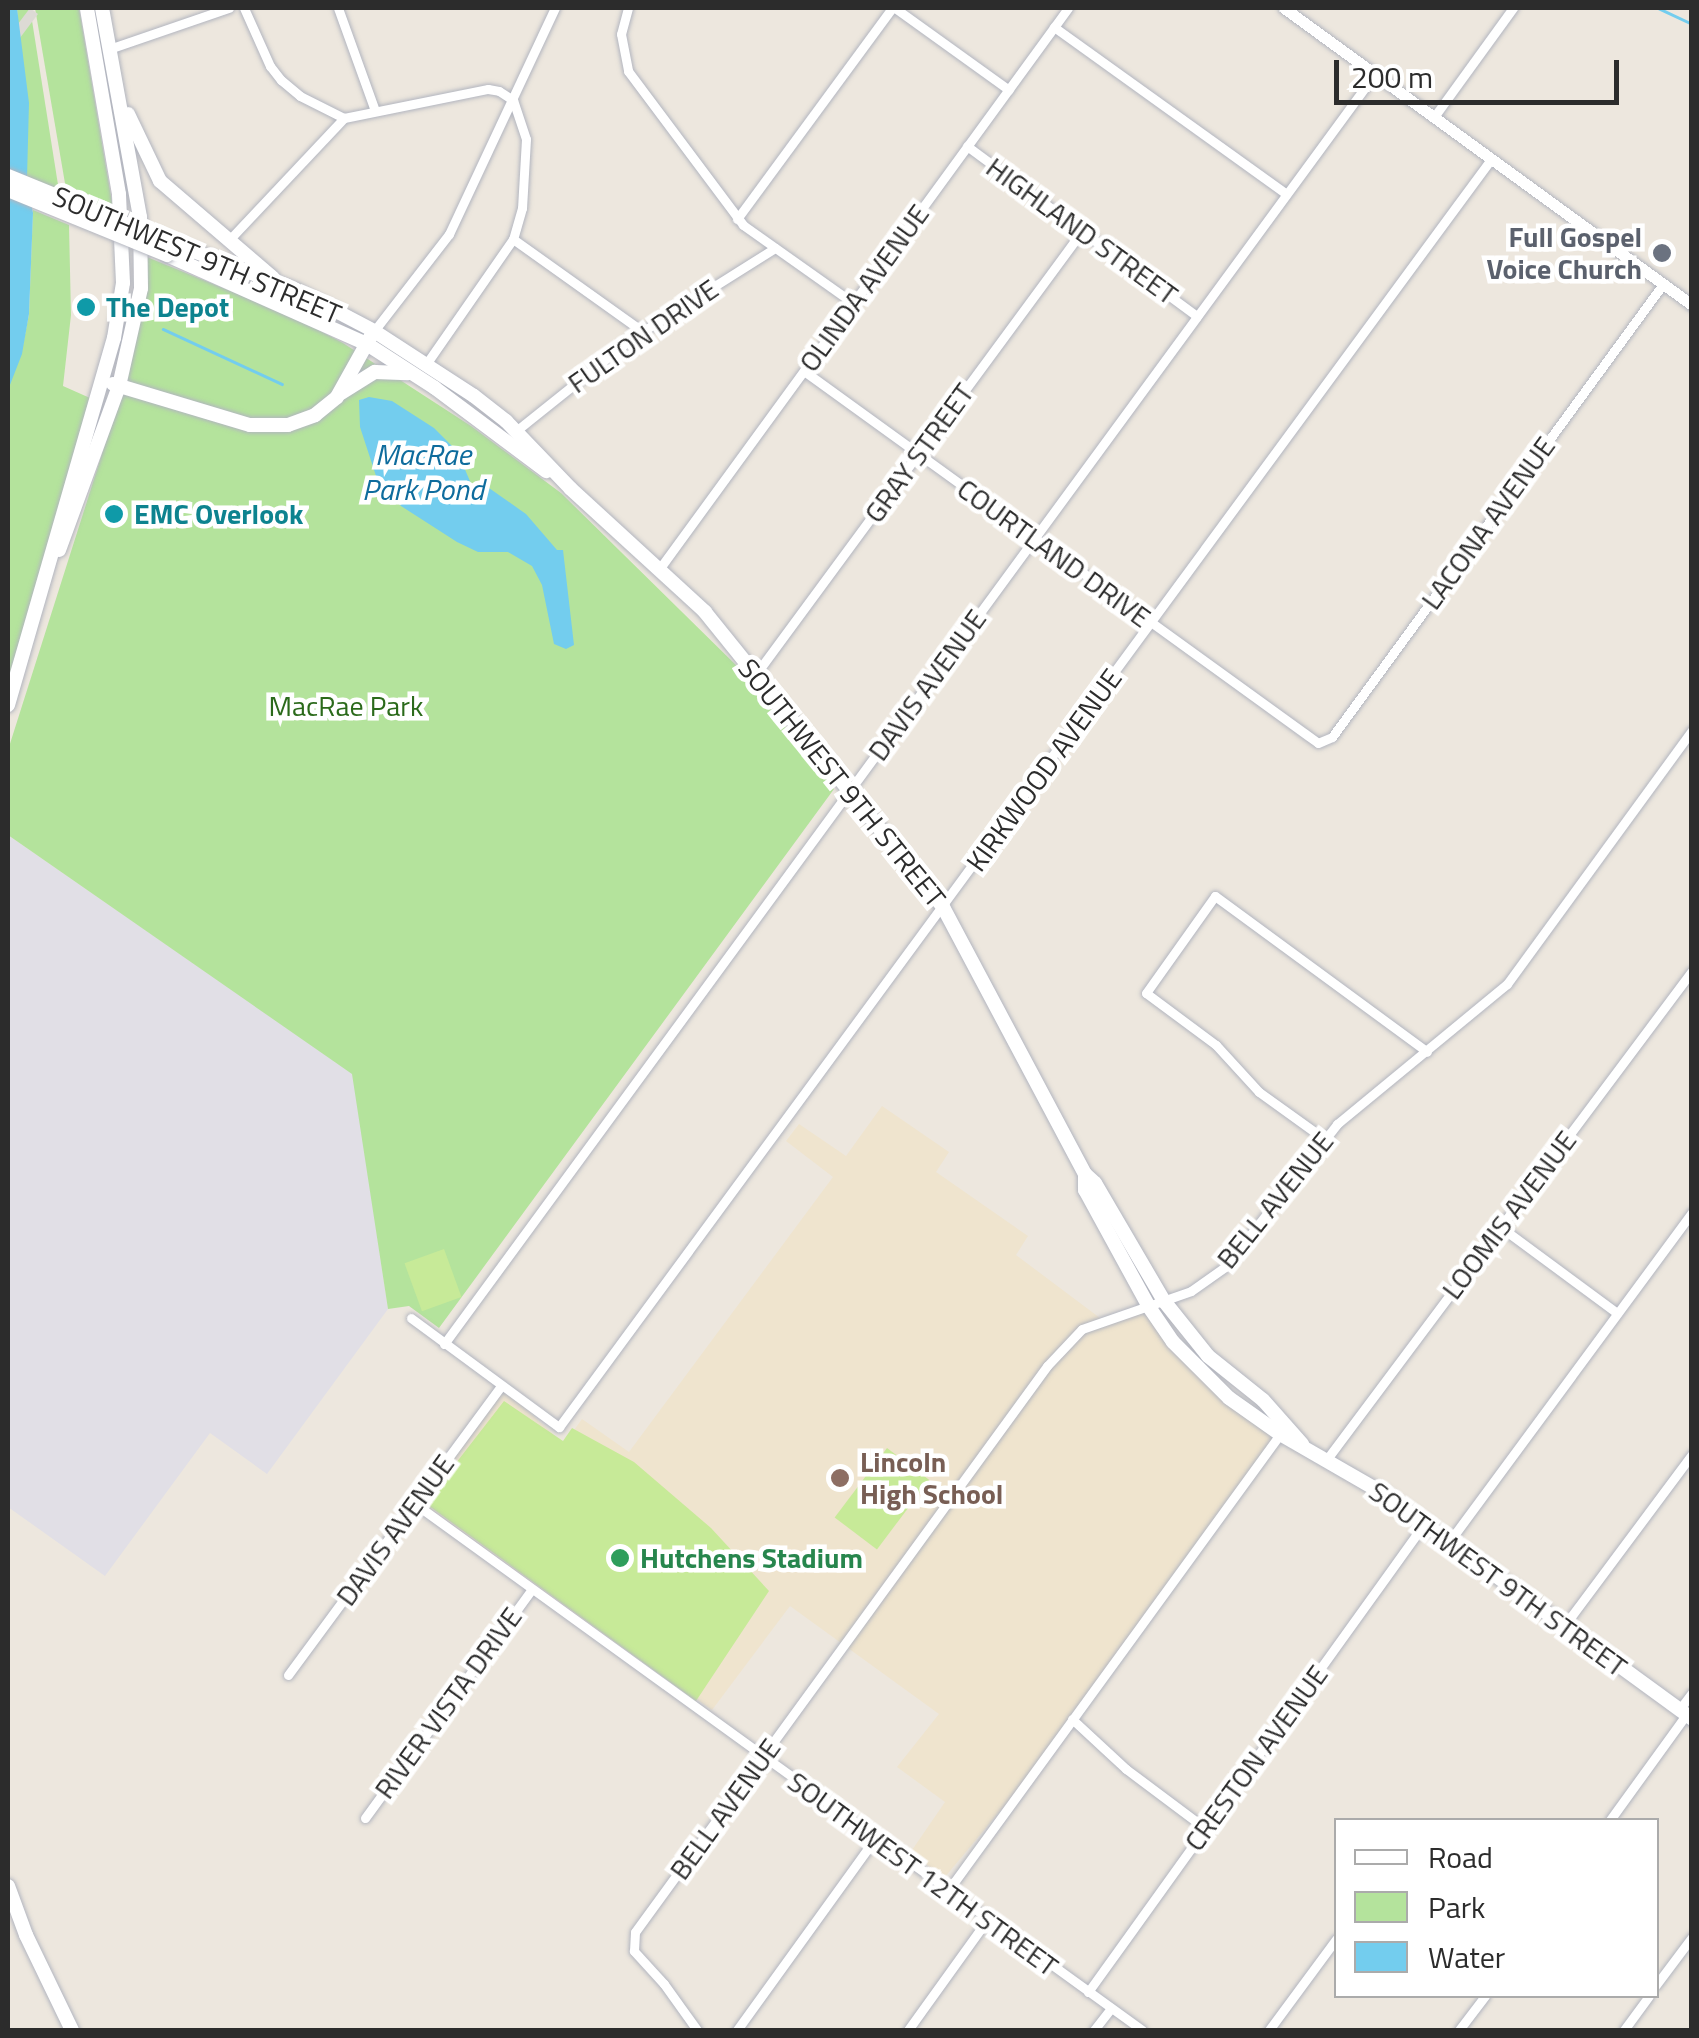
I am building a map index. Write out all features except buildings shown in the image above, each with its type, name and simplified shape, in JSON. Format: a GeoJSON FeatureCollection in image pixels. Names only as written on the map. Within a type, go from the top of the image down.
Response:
{"type":"FeatureCollection","features":[{"type":"Feature","properties":{"kind":"main road"},"geometry":{"type":"LineString","coordinates":[[87,8],[146,161],[160,180],[282,285]]}},
{"type":"Feature","properties":{"kind":"main road"},"geometry":{"type":"LineString","coordinates":[[8,704],[46,582],[119,314],[125,250],[102,51],[102,8]]}},
{"type":"Feature","properties":{"kind":"main road"},"geometry":{"type":"LineString","coordinates":[[46,582],[120,386],[136,324],[142,252],[116,86]]}},
{"type":"Feature","properties":{"kind":"main road","name":"SOUTHWEST 9TH STREET"},"geometry":{"type":"LineString","coordinates":[[8,176],[426,364],[516,431],[571,489],[704,612],[943,907],[1085,1174],[1096,1184],[1164,1301],[1208,1356],[1302,1444],[1424,1524],[1686,1715]]}},
{"type":"Feature","properties":{"kind":"main road","name":"SOUTHWEST 9TH STREET"},"geometry":{"type":"LineString","coordinates":[[8,190],[282,285],[370,338],[571,489]]}},
{"type":"Feature","properties":{"kind":"main road"},"geometry":{"type":"LineString","coordinates":[[337,397],[370,338]]}},
{"type":"Feature","properties":{"kind":"main road"},"geometry":{"type":"LineString","coordinates":[[101,381],[264,428],[297,422],[361,378],[390,370],[415,374],[435,388]]}},
{"type":"Feature","properties":{"kind":"main road","name":"SOUTHWEST 9TH STREET"},"geometry":{"type":"LineString","coordinates":[[1085,1174],[1086,1190],[1149,1307],[1199,1371],[1284,1429]]}},
{"type":"Feature","properties":{"kind":"main road"},"geometry":{"type":"LineString","coordinates":[[8,1886],[26,1935],[72,2030]]}},
{"type":"Feature","properties":{"kind":"street"},"geometry":{"type":"LineString","coordinates":[[102,51],[229,8]]}},
{"type":"Feature","properties":{"kind":"street"},"geometry":{"type":"LineString","coordinates":[[244,8],[270,66],[281,80],[300,96],[344,118]]}},
{"type":"Feature","properties":{"kind":"street"},"geometry":{"type":"LineString","coordinates":[[338,8],[375,110]]}},
{"type":"Feature","properties":{"kind":"street"},"geometry":{"type":"LineString","coordinates":[[370,338],[449,234],[555,8]]}},
{"type":"Feature","properties":{"kind":"street"},"geometry":{"type":"LineString","coordinates":[[628,8],[621,34],[628,71],[738,219],[853,303]]}},
{"type":"Feature","properties":{"kind":"street"},"geometry":{"type":"LineString","coordinates":[[738,219],[894,8],[1008,90]]}},
{"type":"Feature","properties":{"kind":"street","name":"OLINDA AVENUE"},"geometry":{"type":"LineString","coordinates":[[660,568],[1068,8]]}},
{"type":"Feature","properties":{"kind":"street"},"geometry":{"type":"LineString","coordinates":[[1284,8],[1692,305]]}},
{"type":"Feature","properties":{"kind":"street"},"geometry":{"type":"LineString","coordinates":[[1434,117],[1514,8]]}},
{"type":"Feature","properties":{"kind":"street"},"geometry":{"type":"LineString","coordinates":[[1054,28],[1286,194]]}},
{"type":"Feature","properties":{"kind":"street","name":"DAVIS AVENUE"},"geometry":{"type":"LineString","coordinates":[[444,1344],[1374,74]]}},
{"type":"Feature","properties":{"kind":"street"},"geometry":{"type":"LineString","coordinates":[[230,239],[344,118],[488,89],[513,100],[526,139],[527,170],[513,238],[426,364]]}},
{"type":"Feature","properties":{"kind":"street","name":"HIGHLAND STREET"},"geometry":{"type":"LineString","coordinates":[[967,146],[1197,316]]}},
{"type":"Feature","properties":{"kind":"street","name":"KIRKWOOD AVENUE"},"geometry":{"type":"LineString","coordinates":[[501,1386],[559,1427],[1491,159]]}},
{"type":"Feature","properties":{"kind":"street","name":"GRAY STREET"},"geometry":{"type":"LineString","coordinates":[[756,674],[1082,231]]}},
{"type":"Feature","properties":{"kind":"street"},"geometry":{"type":"LineString","coordinates":[[513,238],[642,331]]}},
{"type":"Feature","properties":{"kind":"street","name":"FULTON DRIVE"},"geometry":{"type":"LineString","coordinates":[[516,431],[642,331],[775,248]]}},
{"type":"Feature","properties":{"kind":"street","name":"LACONA AVENUE"},"geometry":{"type":"LineString","coordinates":[[1305,736],[1318,743],[1332,737],[1662,284]]}},
{"type":"Feature","properties":{"kind":"street","name":"COURTLAND DRIVE"},"geometry":{"type":"LineString","coordinates":[[804,371],[1305,736]]}},
{"type":"Feature","properties":{"kind":"street","name":"BELL AVENUE"},"geometry":{"type":"LineString","coordinates":[[697,2030],[634,1951],[635,1932],[1047,1366],[1082,1329],[1200,1286],[1225,1267],[1322,1138],[1507,984],[1692,730]]}},
{"type":"Feature","properties":{"kind":"street"},"geometry":{"type":"LineString","coordinates":[[1322,1138],[1259,1092],[1216,1045],[1146,993],[1215,896],[1428,1052]]}},
{"type":"Feature","properties":{"kind":"street","name":"LOOMIS AVENUE"},"geometry":{"type":"LineString","coordinates":[[1328,1459],[1488,1239],[1502,1228],[1692,971]]}},
{"type":"Feature","properties":{"kind":"street"},"geometry":{"type":"LineString","coordinates":[[1449,1542],[1692,1212]]}},
{"type":"Feature","properties":{"kind":"street"},"geometry":{"type":"LineString","coordinates":[[1502,1228],[1618,1313]]}},
{"type":"Feature","properties":{"kind":"street"},"geometry":{"type":"LineString","coordinates":[[412,1318],[501,1386]]}},
{"type":"Feature","properties":{"kind":"street","name":"DAVIS AVENUE"},"geometry":{"type":"LineString","coordinates":[[288,1675],[501,1386]]}},
{"type":"Feature","properties":{"kind":"street"},"geometry":{"type":"LineString","coordinates":[[947,1892],[1284,1429]]}},
{"type":"Feature","properties":{"kind":"street"},"geometry":{"type":"LineString","coordinates":[[1564,1626],[1692,1454]]}},
{"type":"Feature","properties":{"kind":"street","name":"SOUTHWEST 12TH STREET"},"geometry":{"type":"LineString","coordinates":[[414,1504],[1142,2030]]}},
{"type":"Feature","properties":{"kind":"street","name":"CRESTON AVENUE"},"geometry":{"type":"LineString","coordinates":[[1088,1992],[1424,1524]]}},
{"type":"Feature","properties":{"kind":"street","name":"RIVER VISTA DRIVE"},"geometry":{"type":"LineString","coordinates":[[365,1818],[532,1589]]}},
{"type":"Feature","properties":{"kind":"street"},"geometry":{"type":"LineString","coordinates":[[1611,1818],[1686,1715],[1692,1693]]}},
{"type":"Feature","properties":{"kind":"street"},"geometry":{"type":"LineString","coordinates":[[1072,1719],[1126,1769],[1205,1828]]}},
{"type":"Feature","properties":{"kind":"street"},"geometry":{"type":"LineString","coordinates":[[736,2030],[874,1840]]}},
{"type":"Feature","properties":{"kind":"street"},"geometry":{"type":"LineString","coordinates":[[908,2030],[988,1920]]}},
{"type":"Feature","properties":{"kind":"street"},"geometry":{"type":"LineString","coordinates":[[1659,1981],[1692,1937]]}},
{"type":"Feature","properties":{"kind":"street"},"geometry":{"type":"LineString","coordinates":[[1269,2030],[1334,1942]]}},
{"type":"Feature","properties":{"kind":"street"},"geometry":{"type":"LineString","coordinates":[[1459,2030],[1483,1998]]}},
{"type":"Feature","properties":{"kind":"street"},"geometry":{"type":"LineString","coordinates":[[1624,2030],[1648,1998]]}},
{"type":"Feature","properties":{"kind":"street"},"geometry":{"type":"LineString","coordinates":[[1094,2030],[1111,2008]]}},
{"type":"Feature","properties":{"kind":"shaded area"},"geometry":{"type":"Polygon","coordinates":[[[30,8],[38,14],[8,54],[8,37],[30,8]]]}},
{"type":"Feature","properties":{"kind":"shaded area"},"geometry":{"type":"Polygon","coordinates":[[[8,835],[353,1074],[388,1309],[267,1474],[210,1433],[105,1576],[8,1507],[8,835]]]}},
{"type":"Feature","properties":{"kind":"shaded area","name":"Lincoln High School"},"geometry":{"type":"Polygon","coordinates":[[[882,1106],[949,1152],[936,1172],[1028,1236],[1016,1255],[1104,1321],[1149,1307],[1173,1342],[1280,1434],[1041,1762],[945,1877],[910,1853],[945,1802],[897,1767],[939,1714],[790,1606],[712,1710],[414,1503],[501,1386],[564,1444],[582,1419],[629,1452],[833,1177],[786,1141],[799,1124],[846,1156],[882,1106]]]}},
{"type":"Feature","properties":{"kind":"green space"},"geometry":{"type":"Polygon","coordinates":[[[17,8],[30,8],[59,191],[27,178],[17,8]]]}},
{"type":"Feature","properties":{"kind":"green space"},"geometry":{"type":"Polygon","coordinates":[[[35,8],[79,8],[114,214],[67,195],[35,8]]]}},
{"type":"Feature","properties":{"kind":"green space"},"geometry":{"type":"Polygon","coordinates":[[[33,210],[69,225],[71,315],[63,386],[90,398],[8,682],[8,380],[22,350],[29,314],[33,210]]]}},
{"type":"Feature","properties":{"kind":"green space","name":"MacRae Park"},"geometry":{"type":"Polygon","coordinates":[[[147,257],[294,317],[343,343],[471,426],[561,493],[739,668],[834,789],[439,1328],[409,1306],[388,1309],[352,1074],[8,835],[8,750],[128,372],[142,313],[147,257]]]}},
{"type":"Feature","properties":{"kind":"green space"},"geometry":{"type":"Polygon","coordinates":[[[444,1249],[461,1297],[422,1311],[405,1263],[444,1249]]]}},
{"type":"Feature","properties":{"kind":"green space","name":"Hutchens Stadium"},"geometry":{"type":"Polygon","coordinates":[[[504,1401],[563,1441],[572,1428],[634,1462],[711,1528],[769,1591],[696,1701],[425,1503],[504,1401]]]}},
{"type":"Feature","properties":{"kind":"green space"},"geometry":{"type":"Polygon","coordinates":[[[887,1448],[929,1480],[877,1549],[835,1517],[887,1448]]]}},
{"type":"Feature","properties":{"kind":"water"},"geometry":{"type":"Polygon","coordinates":[[[8,8],[17,8],[29,103],[27,178],[33,213],[29,314],[22,354],[8,390],[8,8]]]}},
{"type":"Feature","properties":{"kind":"water","name":"MacRae Park Pond"},"geometry":{"type":"Polygon","coordinates":[[[369,397],[392,401],[434,428],[457,451],[479,502],[489,488],[526,514],[557,550],[563,550],[574,645],[566,649],[554,644],[542,585],[532,566],[508,552],[478,552],[457,542],[401,506],[377,479],[360,427],[359,400],[369,397]]]}},
{"type":"Feature","properties":{"kind":"waterway"},"geometry":{"type":"LineString","coordinates":[[1658,8],[1692,24]]}},
{"type":"Feature","properties":{"kind":"waterway"},"geometry":{"type":"LineString","coordinates":[[163,329],[282,384]]}},
{"type":"Feature","properties":{"kind":"place","name":"Full Gospel Voice Church"},"geometry":{"type":"Point","coordinates":[1662,253]}},
{"type":"Feature","properties":{"kind":"place","name":"The Depot"},"geometry":{"type":"Point","coordinates":[86,307]}},
{"type":"Feature","properties":{"kind":"place","name":"EMC Overlook"},"geometry":{"type":"Point","coordinates":[114,514]}},
{"type":"Feature","properties":{"kind":"place","name":"Lincoln High School"},"geometry":{"type":"Point","coordinates":[840,1478]}},
{"type":"Feature","properties":{"kind":"place","name":"Hutchens Stadium"},"geometry":{"type":"Point","coordinates":[620,1558]}}]}
